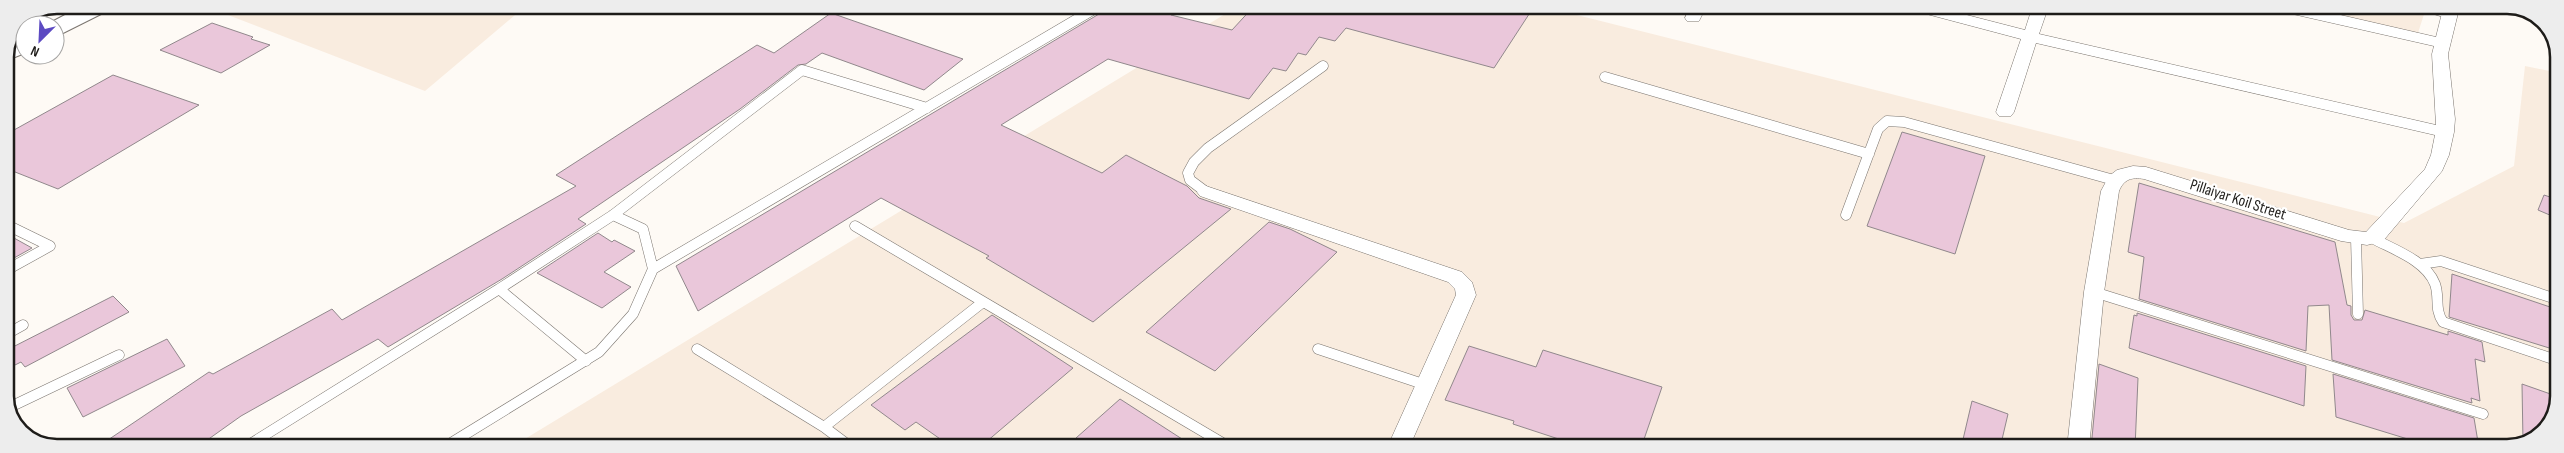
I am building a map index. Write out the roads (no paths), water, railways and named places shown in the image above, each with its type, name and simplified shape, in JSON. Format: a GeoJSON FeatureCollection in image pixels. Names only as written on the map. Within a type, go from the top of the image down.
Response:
{"type":"FeatureCollection","features":[{"type":"Feature","properties":{"kind":"street"},"geometry":{"type":"LineString","coordinates":[[65,23],[83,14]]}},
{"type":"Feature","properties":{"kind":"street"},"geometry":{"type":"LineString","coordinates":[[1943,14],[2030,37],[2445,132]]}},
{"type":"Feature","properties":{"kind":"street"},"geometry":{"type":"LineString","coordinates":[[2004,112],[2038,14]]}},
{"type":"Feature","properties":{"kind":"street"},"geometry":{"type":"LineString","coordinates":[[2314,14],[2441,43]]}},
{"type":"Feature","properties":{"kind":"street"},"geometry":{"type":"LineString","coordinates":[[2364,238],[2381,232],[2433,170],[2445,132],[2446,102],[2440,54],[2441,43],[2450,14]]}},
{"type":"Feature","properties":{"kind":"street","name":"Pillaiyar Koil Street"},"geometry":{"type":"LineString","coordinates":[[2114,180],[2128,172],[2146,173],[2364,238]]}},
{"type":"Feature","properties":{"kind":"street"},"geometry":{"type":"LineString","coordinates":[[2079,439],[2094,292],[2110,191],[2114,180]]}},
{"type":"Feature","properties":{"kind":"street"},"geometry":{"type":"LineString","coordinates":[[1206,192],[1455,277],[1465,287],[1466,296],[1402,439]]}},
{"type":"Feature","properties":{"kind":"lane"},"geometry":{"type":"LineString","coordinates":[[458,439],[599,352],[632,314],[653,269],[1086,14]]}},
{"type":"Feature","properties":{"kind":"lane"},"geometry":{"type":"LineString","coordinates":[[1206,192],[1190,180],[1188,173],[1194,162],[1208,148],[1323,66]]}},
{"type":"Feature","properties":{"kind":"lane"},"geometry":{"type":"LineString","coordinates":[[258,439],[613,215],[802,70],[927,108]]}},
{"type":"Feature","properties":{"kind":"lane"},"geometry":{"type":"LineString","coordinates":[[1605,77],[1869,154]]}},
{"type":"Feature","properties":{"kind":"lane"},"geometry":{"type":"LineString","coordinates":[[1846,215],[1878,130],[1887,120],[1904,122],[2114,180]]}},
{"type":"Feature","properties":{"kind":"lane"},"geometry":{"type":"LineString","coordinates":[[613,215],[643,229],[653,269]]}},
{"type":"Feature","properties":{"kind":"lane"},"geometry":{"type":"LineString","coordinates":[[855,226],[1216,439]]}},
{"type":"Feature","properties":{"kind":"lane"},"geometry":{"type":"LineString","coordinates":[[14,228],[50,246],[14,265]]}},
{"type":"Feature","properties":{"kind":"lane"},"geometry":{"type":"LineString","coordinates":[[2358,314],[2364,238],[2420,264],[2436,284],[2436,314],[2443,322],[2550,358]]}},
{"type":"Feature","properties":{"kind":"lane"},"geometry":{"type":"LineString","coordinates":[[2420,264],[2431,261],[2440,262],[2550,297]]}},
{"type":"Feature","properties":{"kind":"lane"},"geometry":{"type":"LineString","coordinates":[[498,289],[586,361]]}},
{"type":"Feature","properties":{"kind":"lane"},"geometry":{"type":"LineString","coordinates":[[2094,292],[2483,414]]}},
{"type":"Feature","properties":{"kind":"lane"},"geometry":{"type":"LineString","coordinates":[[824,427],[983,302]]}},
{"type":"Feature","properties":{"kind":"lane"},"geometry":{"type":"LineString","coordinates":[[14,330],[23,325]]}},
{"type":"Feature","properties":{"kind":"lane"},"geometry":{"type":"LineString","coordinates":[[697,349],[824,427],[840,439]]}},
{"type":"Feature","properties":{"kind":"lane"},"geometry":{"type":"LineString","coordinates":[[1318,349],[1426,385]]}},
{"type":"Feature","properties":{"kind":"lane"},"geometry":{"type":"LineString","coordinates":[[15,405],[119,355]]}}]}
